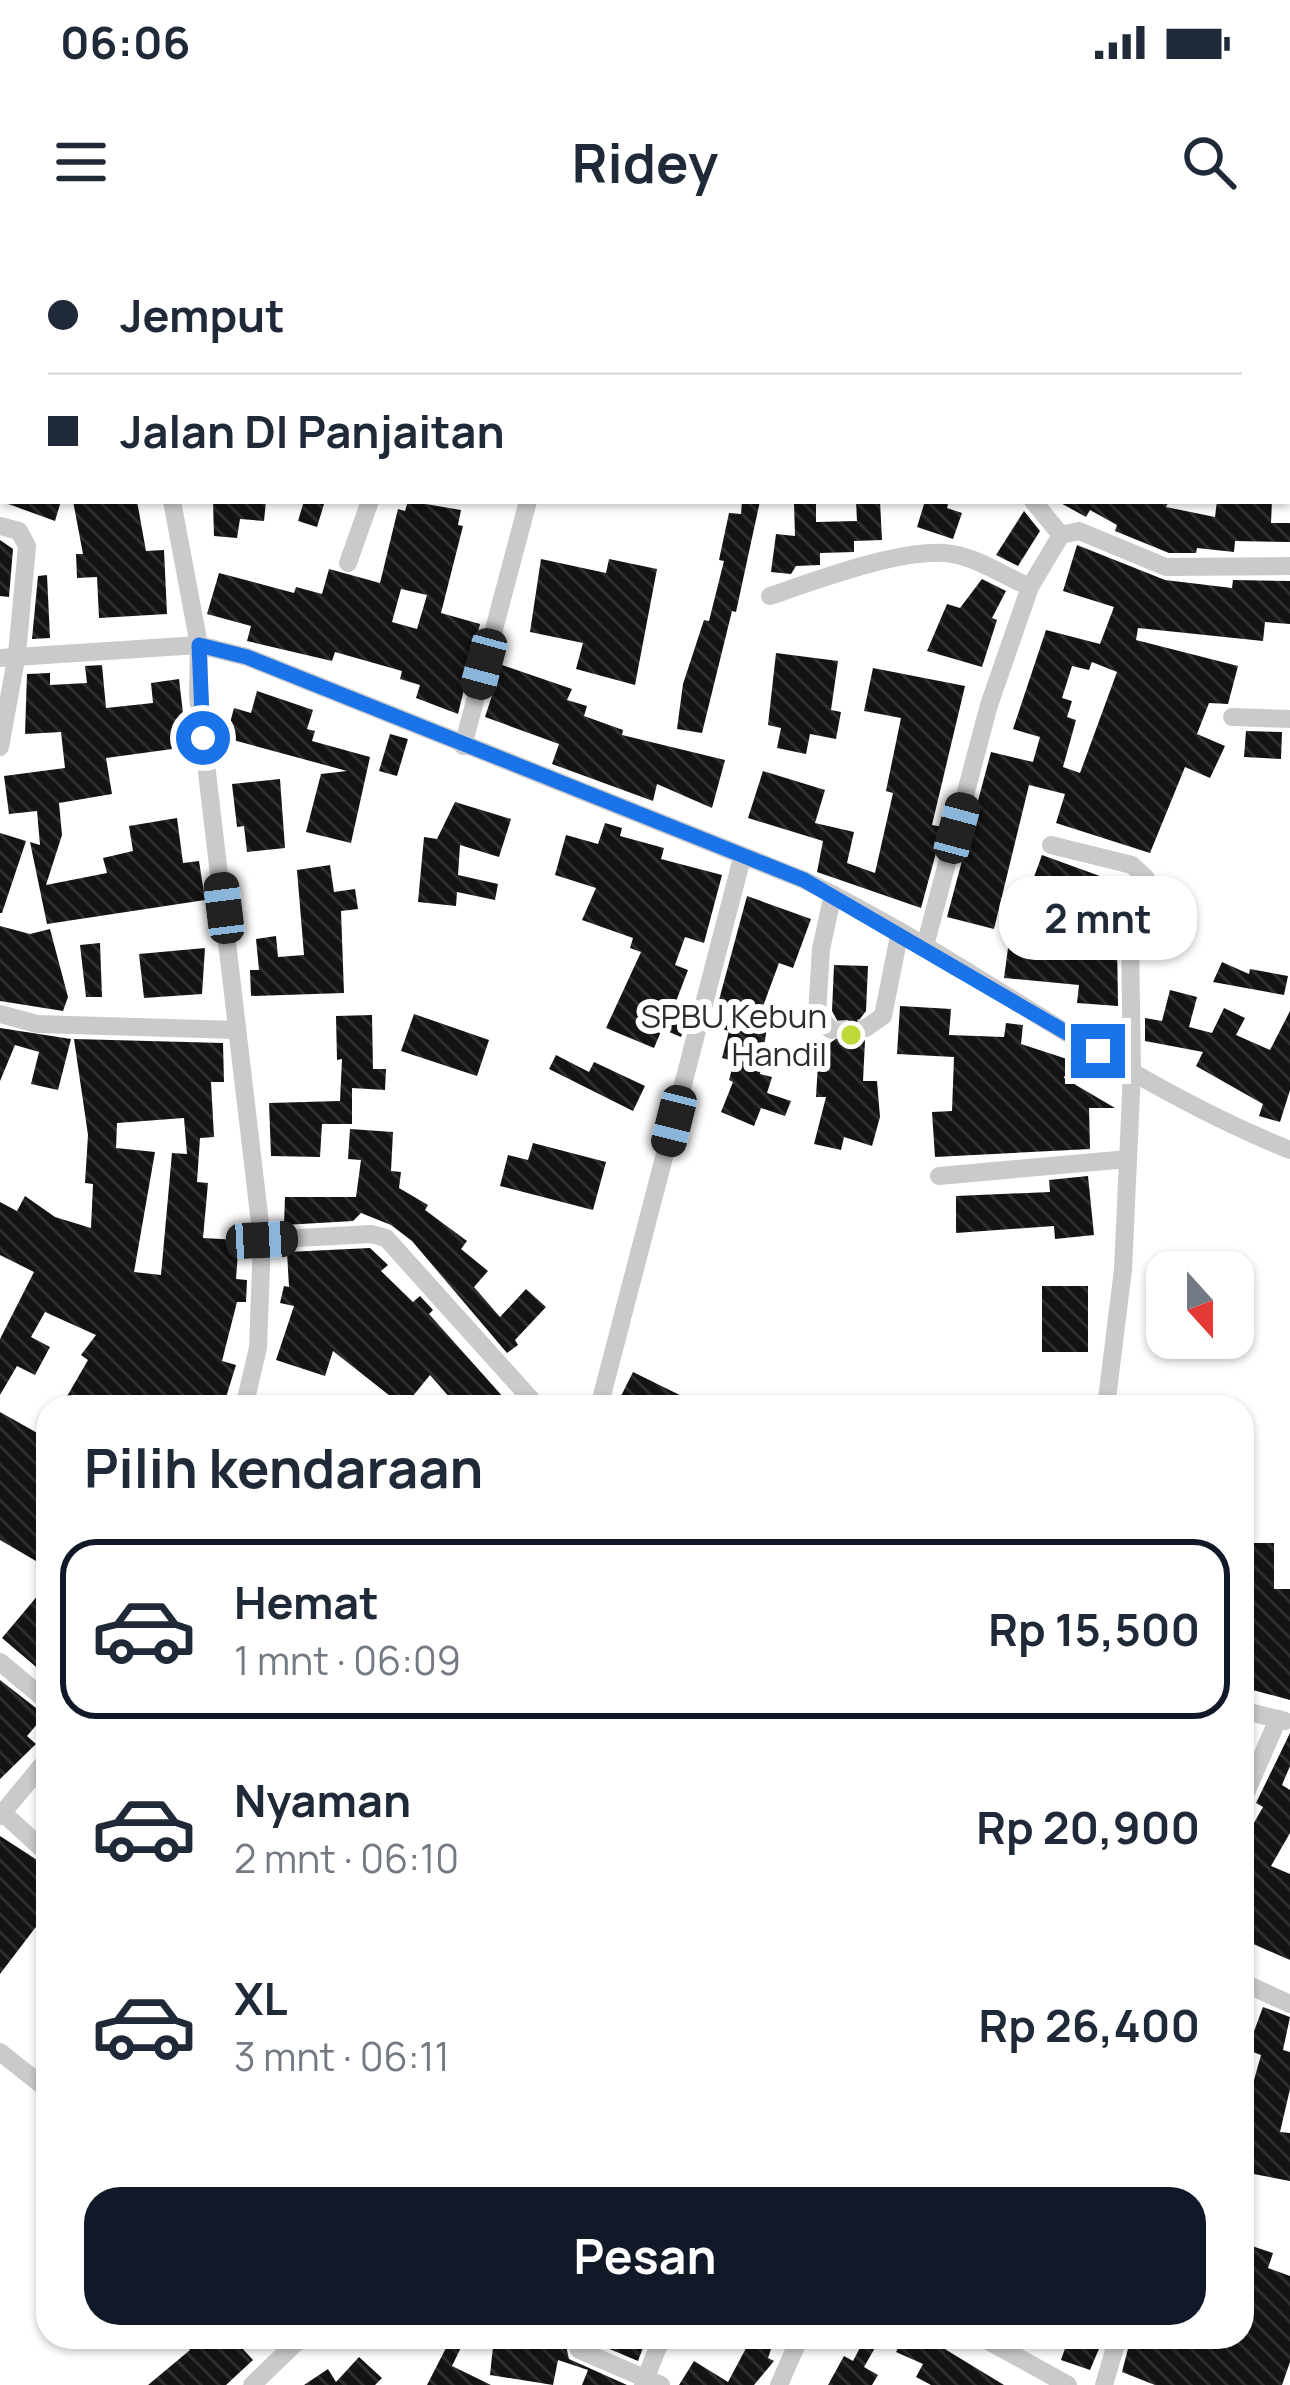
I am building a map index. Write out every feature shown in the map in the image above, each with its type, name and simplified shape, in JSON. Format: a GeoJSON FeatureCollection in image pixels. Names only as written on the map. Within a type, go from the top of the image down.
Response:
{"type":"FeatureCollection","features":[{"type":"Feature","properties":{"kind":"street"},"geometry":{"type":"LineString","coordinates":[[173,504],[199,645],[198,696],[262,1240],[258,1348],[247,1395]]}},
{"type":"Feature","properties":{"kind":"street"},"geometry":{"type":"LineString","coordinates":[[348,563],[369,504]]}},
{"type":"Feature","properties":{"kind":"street"},"geometry":{"type":"LineString","coordinates":[[463,746],[527,504]]}},
{"type":"Feature","properties":{"kind":"street"},"geometry":{"type":"LineString","coordinates":[[1035,504],[1061,535]]}},
{"type":"Feature","properties":{"kind":"street"},"geometry":{"type":"LineString","coordinates":[[0,526],[19,531],[28,546],[9,656],[0,747]]}},
{"type":"Feature","properties":{"kind":"street"},"geometry":{"type":"LineString","coordinates":[[925,946],[989,705],[1030,587],[1061,535],[1079,531],[1166,567],[1290,566]]}},
{"type":"Feature","properties":{"kind":"street"},"geometry":{"type":"LineString","coordinates":[[770,596],[849,570],[934,554],[954,554],[1030,587]]}},
{"type":"Feature","properties":{"kind":"street"},"geometry":{"type":"LineString","coordinates":[[9,656],[199,645],[247,657],[833,894],[1132,1072],[1225,1124],[1290,1150]]}},
{"type":"Feature","properties":{"kind":"street"},"geometry":{"type":"LineString","coordinates":[[1232,717],[1290,719]]}},
{"type":"Feature","properties":{"kind":"street"},"geometry":{"type":"LineString","coordinates":[[1051,844],[1132,865],[1146,878],[1130,938],[1132,1072],[1123,1270],[1107,1395]]}},
{"type":"Feature","properties":{"kind":"street"},"geometry":{"type":"LineString","coordinates":[[601,1395],[742,858]]}},
{"type":"Feature","properties":{"kind":"street"},"geometry":{"type":"LineString","coordinates":[[831,1030],[818,1014],[821,950],[833,894]]}},
{"type":"Feature","properties":{"kind":"street"},"geometry":{"type":"LineString","coordinates":[[866,1028],[883,1016],[900,931]]}},
{"type":"Feature","properties":{"kind":"street"},"geometry":{"type":"LineString","coordinates":[[0,1015],[37,1024],[237,1030]]}},
{"type":"Feature","properties":{"kind":"street"},"geometry":{"type":"LineString","coordinates":[[938,1176],[1128,1160]]}},
{"type":"Feature","properties":{"kind":"street"},"geometry":{"type":"LineString","coordinates":[[262,1240],[386,1238],[527,1395]]}},
{"type":"Feature","properties":{"kind":"street"},"geometry":{"type":"LineString","coordinates":[[0,1662],[36,1692]]}},
{"type":"Feature","properties":{"kind":"street"},"geometry":{"type":"LineString","coordinates":[[1254,1713],[1284,1721],[1254,1779]]}},
{"type":"Feature","properties":{"kind":"street"},"geometry":{"type":"LineString","coordinates":[[36,1773],[2,1815],[36,1844]]}},
{"type":"Feature","properties":{"kind":"street"},"geometry":{"type":"LineString","coordinates":[[1254,1988],[1290,2004]]}},
{"type":"Feature","properties":{"kind":"street"},"geometry":{"type":"LineString","coordinates":[[0,2052],[36,2080]]}},
{"type":"Feature","properties":{"kind":"street"},"geometry":{"type":"LineString","coordinates":[[252,2385],[290,2349]]}},
{"type":"Feature","properties":{"kind":"street"},"geometry":{"type":"LineString","coordinates":[[579,2350],[650,2382],[659,2349]]}},
{"type":"Feature","properties":{"kind":"street"},"geometry":{"type":"LineString","coordinates":[[779,2385],[795,2349]]}},
{"type":"Feature","properties":{"kind":"street"},"geometry":{"type":"LineString","coordinates":[[1018,2349],[1068,2385]]}},
{"type":"Feature","properties":{"kind":"street"},"geometry":{"type":"LineString","coordinates":[[1104,2385],[1114,2349]]}},
{"type":"Feature","properties":{"kind":"building"},"geometry":{"type":"Polygon","coordinates":[[[8,504],[60,504],[55,521],[8,504]]]}},
{"type":"Feature","properties":{"kind":"building"},"geometry":{"type":"Polygon","coordinates":[[[74,504],[138,504],[146,551],[164,550],[167,614],[99,618],[97,577],[77,578],[76,554],[83,554],[74,504]]]}},
{"type":"Feature","properties":{"kind":"building"},"geometry":{"type":"Polygon","coordinates":[[[213,504],[266,504],[264,521],[240,519],[237,538],[214,536],[213,504]]]}},
{"type":"Feature","properties":{"kind":"building"},"geometry":{"type":"Polygon","coordinates":[[[303,504],[324,504],[317,527],[298,521],[303,504]]]}},
{"type":"Feature","properties":{"kind":"building"},"geometry":{"type":"Polygon","coordinates":[[[426,504],[461,510],[458,525],[463,526],[441,613],[480,624],[458,714],[416,698],[420,685],[400,679],[402,671],[335,652],[332,661],[247,641],[251,626],[207,614],[219,573],[294,593],[296,587],[322,594],[329,569],[380,583],[398,509],[426,504]],[[401,589],[392,622],[417,629],[427,595],[401,589]]]}},
{"type":"Feature","properties":{"kind":"building"},"geometry":{"type":"Polygon","coordinates":[[[742,504],[759,504],[702,733],[677,729],[683,684],[704,620],[709,621],[724,561],[719,560],[729,513],[741,514],[742,504]]]}},
{"type":"Feature","properties":{"kind":"building"},"geometry":{"type":"Polygon","coordinates":[[[794,504],[816,504],[816,522],[857,521],[856,504],[880,504],[882,540],[854,541],[854,552],[820,553],[820,565],[796,566],[791,574],[771,572],[776,534],[795,536],[794,504]]]}},
{"type":"Feature","properties":{"kind":"building"},"geometry":{"type":"Polygon","coordinates":[[[924,504],[948,504],[947,508],[962,513],[953,539],[917,527],[924,504]]]}},
{"type":"Feature","properties":{"kind":"building"},"geometry":{"type":"Polygon","coordinates":[[[1062,504],[1168,504],[1215,517],[1217,504],[1272,504],[1271,523],[1290,523],[1290,542],[1235,541],[1234,552],[1197,548],[1196,553],[1169,553],[1115,531],[1117,525],[1090,510],[1086,517],[1062,504]]]}},
{"type":"Feature","properties":{"kind":"building"},"geometry":{"type":"Polygon","coordinates":[[[1024,511],[1040,531],[1018,566],[996,555],[1024,511]]]}},
{"type":"Feature","properties":{"kind":"building"},"geometry":{"type":"Polygon","coordinates":[[[0,540],[13,549],[9,597],[0,596],[0,540]]]}},
{"type":"Feature","properties":{"kind":"building"},"geometry":{"type":"Polygon","coordinates":[[[1077,545],[1165,580],[1232,588],[1233,580],[1290,581],[1290,624],[1265,622],[1263,641],[1138,628],[1136,640],[1238,666],[1228,704],[1209,703],[1197,734],[1225,746],[1210,778],[1185,767],[1150,853],[1056,823],[1065,794],[1029,785],[994,929],[947,917],[991,752],[1033,762],[1040,737],[1013,729],[1046,630],[1100,644],[1114,607],[1063,591],[1077,545]],[[1092,662],[1089,670],[1072,666],[1062,698],[1072,701],[1067,717],[1076,720],[1063,767],[1080,773],[1117,672],[1092,662]]]}},
{"type":"Feature","properties":{"kind":"building"},"geometry":{"type":"Polygon","coordinates":[[[541,559],[606,573],[609,559],[657,569],[635,685],[576,669],[583,643],[530,632],[541,559]]]}},
{"type":"Feature","properties":{"kind":"building"},"geometry":{"type":"Polygon","coordinates":[[[47,575],[50,638],[32,639],[38,576],[47,575]]]}},
{"type":"Feature","properties":{"kind":"building"},"geometry":{"type":"Polygon","coordinates":[[[982,579],[1006,591],[992,618],[997,620],[982,667],[927,651],[947,604],[960,608],[982,579]]]}},
{"type":"Feature","properties":{"kind":"building"},"geometry":{"type":"Polygon","coordinates":[[[776,653],[838,661],[831,710],[841,712],[836,739],[810,734],[806,754],[777,748],[781,728],[768,725],[776,653]]]}},
{"type":"Feature","properties":{"kind":"building"},"geometry":{"type":"Polygon","coordinates":[[[102,665],[106,708],[153,703],[151,683],[179,679],[187,747],[106,758],[112,794],[59,803],[62,835],[46,885],[107,873],[103,858],[133,851],[129,826],[177,818],[183,863],[199,861],[205,900],[47,924],[30,842],[40,845],[37,811],[9,814],[4,776],[65,768],[61,732],[25,734],[27,674],[50,673],[50,685],[87,683],[85,666],[102,665]]]}},
{"type":"Feature","properties":{"kind":"building"},"geometry":{"type":"Polygon","coordinates":[[[502,665],[572,689],[567,700],[587,706],[584,716],[623,730],[622,735],[725,760],[712,808],[657,784],[653,801],[552,764],[559,744],[485,717],[502,665]]]}},
{"type":"Feature","properties":{"kind":"building"},"geometry":{"type":"Polygon","coordinates":[[[873,668],[965,686],[932,825],[943,827],[921,908],[817,872],[823,841],[748,818],[763,771],[825,790],[815,823],[854,832],[847,863],[875,873],[893,793],[886,791],[901,718],[864,711],[873,668]]]}},
{"type":"Feature","properties":{"kind":"building"},"geometry":{"type":"Polygon","coordinates":[[[257,691],[313,710],[307,729],[315,731],[312,741],[370,757],[351,843],[306,832],[321,774],[347,771],[226,738],[234,708],[251,713],[257,691]]]}},
{"type":"Feature","properties":{"kind":"building"},"geometry":{"type":"Polygon","coordinates":[[[1246,731],[1282,732],[1281,759],[1244,757],[1246,731]]]}},
{"type":"Feature","properties":{"kind":"building"},"geometry":{"type":"Polygon","coordinates":[[[390,734],[408,739],[397,776],[379,771],[390,734]]]}},
{"type":"Feature","properties":{"kind":"building"},"geometry":{"type":"Polygon","coordinates":[[[280,779],[285,848],[247,852],[244,826],[237,827],[232,784],[280,779]]]}},
{"type":"Feature","properties":{"kind":"building"},"geometry":{"type":"Polygon","coordinates":[[[455,802],[511,819],[499,857],[460,845],[458,875],[498,884],[495,900],[457,892],[456,906],[418,902],[424,837],[437,839],[455,802]]]}},
{"type":"Feature","properties":{"kind":"building"},"geometry":{"type":"Polygon","coordinates":[[[605,823],[622,828],[620,836],[664,848],[661,859],[722,875],[704,943],[685,937],[675,965],[688,970],[672,1012],[684,1017],[681,1037],[662,1029],[654,1048],[606,1028],[641,952],[630,948],[633,938],[582,920],[596,888],[555,875],[566,835],[598,844],[605,823]]]}},
{"type":"Feature","properties":{"kind":"building"},"geometry":{"type":"Polygon","coordinates":[[[0,833],[26,841],[2,913],[0,913],[0,833]]]}},
{"type":"Feature","properties":{"kind":"building"},"geometry":{"type":"Polygon","coordinates":[[[1042,855],[1130,887],[1117,938],[1118,1006],[1077,1003],[1079,985],[1004,978],[1008,948],[1042,855]]]}},
{"type":"Feature","properties":{"kind":"building"},"geometry":{"type":"Polygon","coordinates":[[[330,865],[334,892],[355,889],[358,909],[341,911],[344,993],[251,996],[250,970],[259,970],[256,939],[276,936],[278,957],[304,955],[297,870],[330,865]]]}},
{"type":"Feature","properties":{"kind":"building"},"geometry":{"type":"Polygon","coordinates":[[[747,896],[811,919],[793,968],[779,963],[759,1017],[768,1020],[760,1074],[772,1077],[767,1093],[791,1101],[785,1116],[761,1108],[754,1126],[721,1112],[733,1082],[729,1080],[734,1061],[722,1058],[729,1031],[712,1026],[747,896]]]}},
{"type":"Feature","properties":{"kind":"building"},"geometry":{"type":"Polygon","coordinates":[[[0,926],[30,934],[50,929],[68,997],[63,1011],[0,1001],[0,926]]]}},
{"type":"Feature","properties":{"kind":"building"},"geometry":{"type":"Polygon","coordinates":[[[100,943],[102,997],[86,997],[80,945],[100,943]]]}},
{"type":"Feature","properties":{"kind":"building"},"geometry":{"type":"Polygon","coordinates":[[[205,948],[202,994],[144,998],[139,954],[205,948]]]}},
{"type":"Feature","properties":{"kind":"building"},"geometry":{"type":"Polygon","coordinates":[[[1222,962],[1249,974],[1250,969],[1288,976],[1284,995],[1213,982],[1222,962]]]}},
{"type":"Feature","properties":{"kind":"building"},"geometry":{"type":"Polygon","coordinates":[[[834,965],[868,966],[866,1011],[853,1028],[865,1041],[863,1081],[877,1081],[880,1117],[872,1146],[844,1137],[841,1150],[814,1144],[826,1097],[816,1097],[818,1063],[830,1063],[830,1043],[844,1033],[832,1011],[834,965]]]}},
{"type":"Feature","properties":{"kind":"building"},"geometry":{"type":"Polygon","coordinates":[[[1170,990],[1197,997],[1189,1027],[1212,1033],[1224,1008],[1245,1018],[1236,1035],[1270,1050],[1290,1011],[1290,1090],[1280,1122],[1259,1116],[1263,1104],[1196,1066],[1203,1052],[1145,1041],[1145,1018],[1162,1021],[1170,990]]]}},
{"type":"Feature","properties":{"kind":"building"},"geometry":{"type":"Polygon","coordinates":[[[900,1006],[951,1009],[949,1035],[1004,1037],[1006,1023],[1023,1025],[1021,1044],[1070,1060],[1064,1078],[1115,1108],[1089,1108],[1090,1149],[935,1157],[932,1112],[952,1111],[954,1057],[897,1054],[900,1006]]]}},
{"type":"Feature","properties":{"kind":"building"},"geometry":{"type":"Polygon","coordinates":[[[414,1014],[489,1040],[477,1076],[401,1051],[414,1014]]]}},
{"type":"Feature","properties":{"kind":"building"},"geometry":{"type":"Polygon","coordinates":[[[372,1015],[373,1069],[386,1069],[385,1090],[352,1088],[352,1124],[322,1124],[320,1157],[271,1156],[269,1103],[340,1101],[342,1059],[337,1060],[336,1016],[372,1015]]]}},
{"type":"Feature","properties":{"kind":"building"},"geometry":{"type":"Polygon","coordinates":[[[0,1028],[71,1039],[58,1090],[31,1084],[39,1052],[15,1045],[0,1081],[0,1028]]]}},
{"type":"Feature","properties":{"kind":"building"},"geometry":{"type":"Polygon","coordinates":[[[74,1039],[223,1043],[224,1082],[211,1082],[214,1137],[200,1138],[197,1182],[208,1183],[203,1238],[239,1240],[236,1279],[247,1280],[246,1302],[237,1302],[222,1361],[236,1365],[227,1395],[68,1395],[88,1360],[81,1355],[96,1335],[45,1312],[31,1337],[50,1347],[35,1375],[17,1366],[0,1395],[0,1339],[34,1272],[0,1255],[0,1202],[17,1211],[25,1196],[55,1217],[91,1228],[93,1184],[85,1183],[88,1135],[74,1039]],[[184,1118],[117,1123],[116,1148],[155,1152],[134,1272],[161,1275],[172,1153],[187,1154],[184,1118]]]}},
{"type":"Feature","properties":{"kind":"building"},"geometry":{"type":"Polygon","coordinates":[[[556,1055],[589,1072],[594,1062],[645,1086],[633,1111],[549,1069],[556,1055]]]}},
{"type":"Feature","properties":{"kind":"building"},"geometry":{"type":"Polygon","coordinates":[[[350,1129],[393,1132],[391,1171],[401,1172],[399,1188],[428,1205],[425,1210],[467,1241],[461,1249],[488,1271],[474,1287],[500,1317],[526,1289],[546,1307],[515,1340],[518,1345],[507,1353],[412,1241],[391,1225],[361,1213],[353,1221],[284,1225],[285,1197],[356,1197],[361,1160],[348,1159],[350,1129]]]}},
{"type":"Feature","properties":{"kind":"building"},"geometry":{"type":"Polygon","coordinates":[[[533,1143],[606,1162],[593,1210],[500,1186],[508,1155],[528,1160],[533,1143]]]}},
{"type":"Feature","properties":{"kind":"building"},"geometry":{"type":"Polygon","coordinates":[[[1088,1176],[1094,1235],[1055,1239],[1054,1226],[956,1233],[956,1196],[1050,1192],[1049,1180],[1088,1176]]]}},
{"type":"Feature","properties":{"kind":"building"},"geometry":{"type":"Polygon","coordinates":[[[370,1248],[388,1265],[381,1271],[413,1302],[420,1296],[433,1310],[429,1314],[501,1395],[448,1395],[430,1375],[414,1395],[389,1395],[333,1351],[325,1376],[276,1360],[294,1306],[280,1303],[284,1286],[289,1287],[287,1252],[370,1248]]]}},
{"type":"Feature","properties":{"kind":"building"},"geometry":{"type":"Polygon","coordinates":[[[1042,1286],[1088,1286],[1088,1352],[1042,1352],[1042,1286]]]}},
{"type":"Feature","properties":{"kind":"building"},"geometry":{"type":"Polygon","coordinates":[[[633,1372],[680,1395],[622,1395],[633,1372]]]}},
{"type":"Feature","properties":{"kind":"building"},"geometry":{"type":"Polygon","coordinates":[[[0,1412],[36,1432],[36,1561],[0,1540],[0,1412]]]}},
{"type":"Feature","properties":{"kind":"building"},"geometry":{"type":"Polygon","coordinates":[[[1254,1543],[1274,1543],[1274,1589],[1290,1589],[1290,1700],[1254,1690],[1254,1543]]]}},
{"type":"Feature","properties":{"kind":"building"},"geometry":{"type":"Polygon","coordinates":[[[36,1598],[36,1667],[2,1638],[36,1598]]]}},
{"type":"Feature","properties":{"kind":"building"},"geometry":{"type":"Polygon","coordinates":[[[0,1680],[36,1708],[36,1726],[27,1736],[36,1744],[0,1779],[0,1680]]]}},
{"type":"Feature","properties":{"kind":"building"},"geometry":{"type":"Polygon","coordinates":[[[1290,1733],[1290,1766],[1282,1785],[1290,1790],[1290,1833],[1271,1866],[1290,1874],[1290,1960],[1254,1944],[1254,1823],[1263,1807],[1256,1803],[1290,1733]]]}},
{"type":"Feature","properties":{"kind":"building"},"geometry":{"type":"Polygon","coordinates":[[[0,1836],[36,1859],[36,1927],[0,1974],[0,1836]]]}},
{"type":"Feature","properties":{"kind":"building"},"geometry":{"type":"Polygon","coordinates":[[[1263,2007],[1290,2017],[1283,2050],[1290,2052],[1290,2089],[1280,2132],[1290,2133],[1290,2181],[1254,2174],[1254,2080],[1261,2055],[1254,2052],[1254,2031],[1263,2007]]]}},
{"type":"Feature","properties":{"kind":"building"},"geometry":{"type":"Polygon","coordinates":[[[1254,2247],[1273,2253],[1268,2268],[1290,2276],[1290,2362],[1282,2385],[1155,2385],[1122,2372],[1128,2349],[1254,2349],[1254,2247]]]}},
{"type":"Feature","properties":{"kind":"building"},"geometry":{"type":"Polygon","coordinates":[[[243,2349],[253,2360],[226,2385],[148,2385],[190,2350],[243,2349]]]}},
{"type":"Feature","properties":{"kind":"building"},"geometry":{"type":"Polygon","coordinates":[[[445,2349],[460,2349],[452,2366],[491,2385],[427,2385],[445,2349]]]}},
{"type":"Feature","properties":{"kind":"building"},"geometry":{"type":"Polygon","coordinates":[[[493,2349],[567,2349],[569,2359],[627,2385],[582,2385],[588,2370],[558,2360],[553,2385],[490,2375],[493,2349]]]}},
{"type":"Feature","properties":{"kind":"building"},"geometry":{"type":"Polygon","coordinates":[[[610,2349],[642,2349],[638,2361],[610,2349]]]}},
{"type":"Feature","properties":{"kind":"building"},"geometry":{"type":"Polygon","coordinates":[[[746,2349],[771,2349],[768,2358],[774,2361],[754,2385],[679,2385],[694,2361],[728,2382],[746,2349]]]}},
{"type":"Feature","properties":{"kind":"building"},"geometry":{"type":"Polygon","coordinates":[[[859,2349],[874,2349],[864,2367],[878,2375],[872,2385],[828,2385],[844,2356],[853,2361],[859,2349]]]}},
{"type":"Feature","properties":{"kind":"building"},"geometry":{"type":"Polygon","coordinates":[[[945,2349],[1004,2385],[931,2385],[916,2377],[923,2364],[896,2352],[945,2349]]]}},
{"type":"Feature","properties":{"kind":"building"},"geometry":{"type":"Polygon","coordinates":[[[1065,2349],[1099,2349],[1090,2370],[1061,2360],[1065,2349]]]}},
{"type":"Feature","properties":{"kind":"building"},"geometry":{"type":"Polygon","coordinates":[[[359,2357],[382,2378],[375,2385],[304,2385],[328,2369],[336,2382],[359,2357]]]}},
{"type":"Feature","properties":{"kind":"tunnel"},"geometry":{"type":"LineString","coordinates":[[831,1030],[866,1028]]}},
{"type":"Feature","properties":{"kind":"place","name":"SPBU Kebun Handil"},"geometry":{"type":"Point","coordinates":[851,1035]}},
{"type":"Feature","properties":{"kind":"route"},"geometry":{"type":"LineString","coordinates":[[203,738],[199,645],[247,657],[804,880],[875,916],[1098,1051]]}}]}
